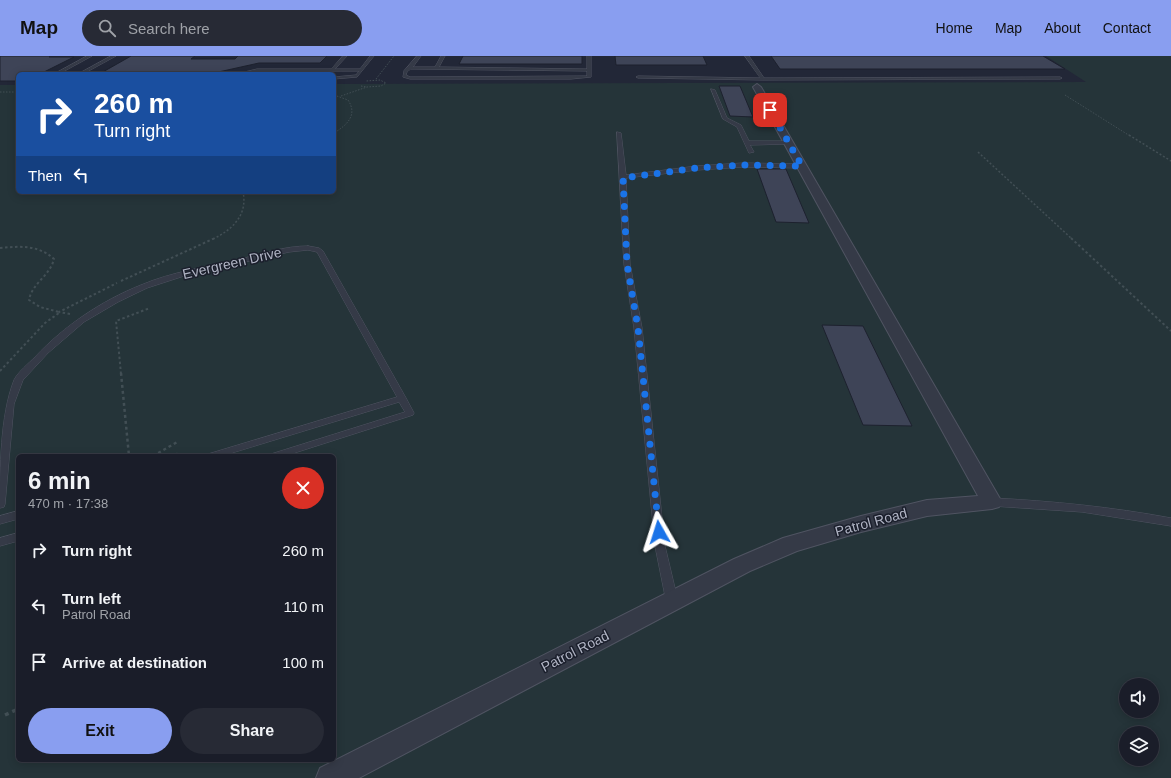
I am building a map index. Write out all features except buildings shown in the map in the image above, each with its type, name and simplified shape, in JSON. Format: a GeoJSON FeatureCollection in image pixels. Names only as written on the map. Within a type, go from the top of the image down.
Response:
{"type":"FeatureCollection","features":[{"type":"Feature","properties":{"kind":"street"},"geometry":{"type":"LineString","coordinates":[[760,83],[788,143],[992,502]]}},
{"type":"Feature","properties":{"kind":"street","name":"Patrol Road"},"geometry":{"type":"LineString","coordinates":[[330,778],[742,565],[791,544],[861,524],[927,508],[992,502]]}},
{"type":"Feature","properties":{"kind":"lane"},"geometry":{"type":"LineString","coordinates":[[60,72],[90,56]]}},
{"type":"Feature","properties":{"kind":"lane"},"geometry":{"type":"LineString","coordinates":[[84,72],[114,56]]}},
{"type":"Feature","properties":{"kind":"lane"},"geometry":{"type":"LineString","coordinates":[[332,70],[345,56]]}},
{"type":"Feature","properties":{"kind":"lane"},"geometry":{"type":"LineString","coordinates":[[336,78],[357,76],[372,56]]}},
{"type":"Feature","properties":{"kind":"lane"},"geometry":{"type":"LineString","coordinates":[[419,56],[405,72],[404,76],[410,78],[589,77],[589,56]]}},
{"type":"Feature","properties":{"kind":"lane"},"geometry":{"type":"LineString","coordinates":[[436,69],[443,56]]}},
{"type":"Feature","properties":{"kind":"lane"},"geometry":{"type":"LineString","coordinates":[[747,56],[760,83]]}},
{"type":"Feature","properties":{"kind":"lane"},"geometry":{"type":"LineString","coordinates":[[410,68],[589,70]]}},
{"type":"Feature","properties":{"kind":"lane"},"geometry":{"type":"LineString","coordinates":[[248,72],[257,70],[360,70]]}},
{"type":"Feature","properties":{"kind":"lane"},"geometry":{"type":"LineString","coordinates":[[638,77],[760,83],[1060,78]]}},
{"type":"Feature","properties":{"kind":"lane"},"geometry":{"type":"LineString","coordinates":[[713,90],[725,119],[739,126],[752,152]]}},
{"type":"Feature","properties":{"kind":"lane"},"geometry":{"type":"LineString","coordinates":[[619,133],[623,178],[627,264],[638,328],[660,546],[672,601]]}},
{"type":"Feature","properties":{"kind":"lane"},"geometry":{"type":"LineString","coordinates":[[747,143],[788,143]]}},
{"type":"Feature","properties":{"kind":"lane"},"geometry":{"type":"LineString","coordinates":[[623,178],[697,168],[743,165],[802,166]]}},
{"type":"Feature","properties":{"kind":"lane","name":"Evergreen Drive"},"geometry":{"type":"LineString","coordinates":[[0,504],[10,404],[19,379],[45,351],[81,320],[115,300],[144,286],[182,274],[289,250],[306,248],[320,252],[410,413],[280,454]]}},
{"type":"Feature","properties":{"kind":"lane"},"geometry":{"type":"LineString","coordinates":[[218,454],[402,398]]}},
{"type":"Feature","properties":{"kind":"lane"},"geometry":{"type":"LineString","coordinates":[[0,406],[10,404]]}},
{"type":"Feature","properties":{"kind":"lane"},"geometry":{"type":"LineString","coordinates":[[992,502],[1075,507],[1135,515],[1171,522]]}},
{"type":"Feature","properties":{"kind":"lane"},"geometry":{"type":"LineString","coordinates":[[0,520],[16,516]]}},
{"type":"Feature","properties":{"kind":"lane"},"geometry":{"type":"LineString","coordinates":[[0,542],[16,538]]}},
{"type":"Feature","properties":{"kind":"path"},"geometry":{"type":"LineString","coordinates":[[376,80],[394,56]]}},
{"type":"Feature","properties":{"kind":"path"},"geometry":{"type":"LineString","coordinates":[[341,96],[367,87],[381,86],[386,83],[384,80],[376,80],[366,81],[360,84],[367,87]]}},
{"type":"Feature","properties":{"kind":"path"},"geometry":{"type":"LineString","coordinates":[[0,92],[16,92]]}},
{"type":"Feature","properties":{"kind":"path"},"geometry":{"type":"LineString","coordinates":[[336,95],[341,96],[351,102],[353,114],[347,124],[336,132]]}},
{"type":"Feature","properties":{"kind":"path"},"geometry":{"type":"LineString","coordinates":[[1065,95],[1171,161]]}},
{"type":"Feature","properties":{"kind":"path"},"geometry":{"type":"LineString","coordinates":[[978,152],[1171,331]]}},
{"type":"Feature","properties":{"kind":"path"},"geometry":{"type":"LineString","coordinates":[[0,371],[45,323],[59,312],[130,276],[226,233],[234,227],[242,210],[245,202],[243,194]]}},
{"type":"Feature","properties":{"kind":"path"},"geometry":{"type":"LineString","coordinates":[[0,248],[33,248],[43,250],[50,254],[54,259],[54,265],[32,288],[29,294],[29,300],[35,305],[44,309],[74,315]]}},
{"type":"Feature","properties":{"kind":"path"},"geometry":{"type":"LineString","coordinates":[[128,454],[116,321],[150,308]]}},
{"type":"Feature","properties":{"kind":"path"},"geometry":{"type":"LineString","coordinates":[[156,454],[179,441]]}},
{"type":"Feature","properties":{"kind":"path"},"geometry":{"type":"LineString","coordinates":[[5,715],[16,710]]}},
{"type":"Feature","properties":{"kind":"shaded area"},"geometry":{"type":"Polygon","coordinates":[[[1046,56],[1171,56],[1171,778],[0,778],[0,85],[16,85],[16,194],[336,194],[336,84],[1086,82],[1046,56]]]}},
{"type":"Feature","properties":{"kind":"route"},"geometry":{"type":"LineString","coordinates":[[659,532],[647,432],[638,328],[627,264],[623,178],[697,168],[743,165],[802,166],[770,110]]}}]}
